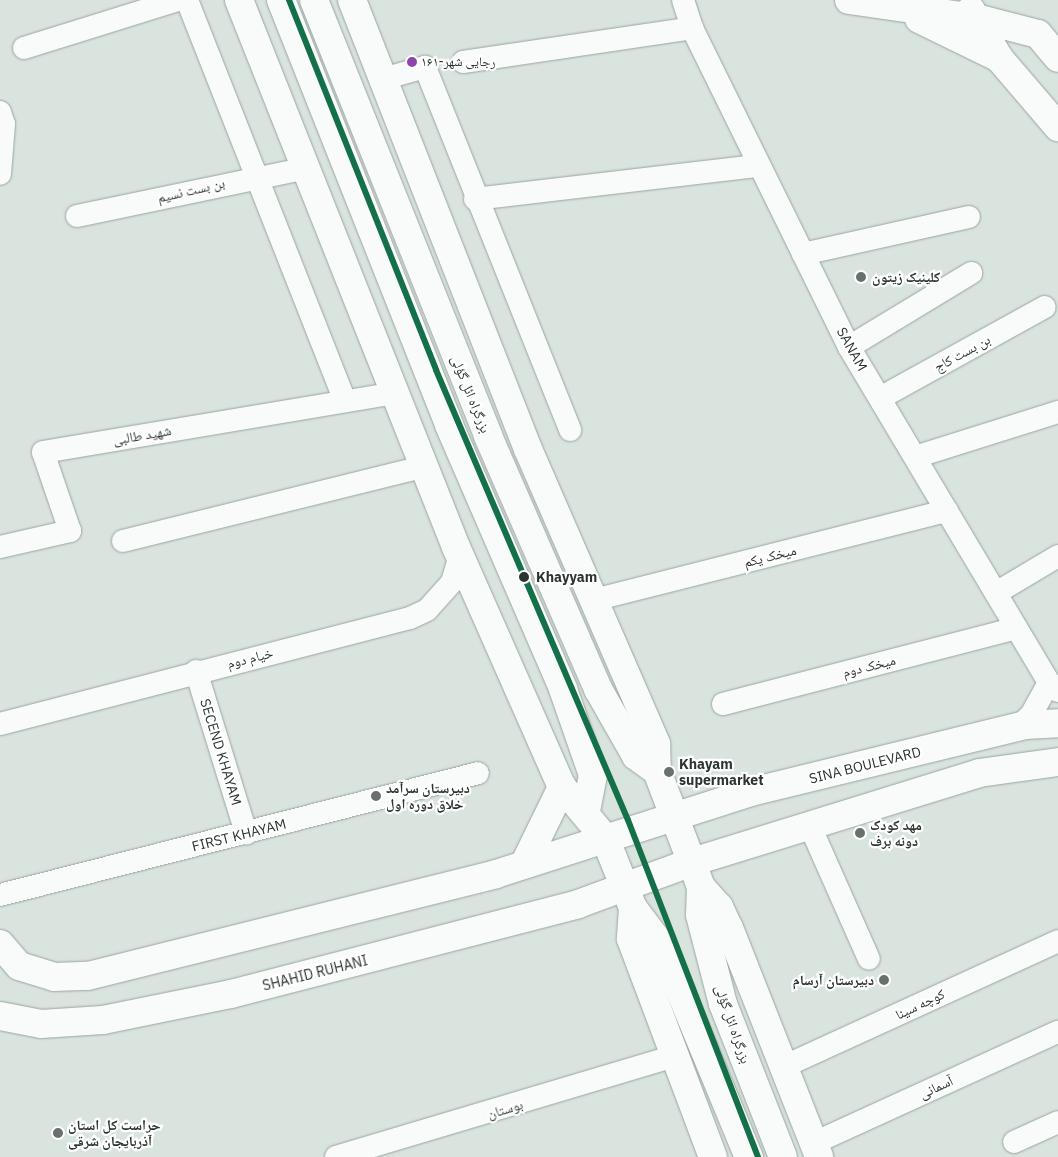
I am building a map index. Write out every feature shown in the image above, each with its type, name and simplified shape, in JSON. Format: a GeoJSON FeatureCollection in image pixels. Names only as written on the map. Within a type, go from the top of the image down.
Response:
{"type":"FeatureCollection","features":[{"type":"Feature","properties":{"kind":"main road"},"geometry":{"type":"LineString","coordinates":[[239,0],[395,393],[422,466],[456,547],[562,787],[586,812],[605,838],[629,898],[655,933],[691,1014],[748,1157]]}},
{"type":"Feature","properties":{"kind":"main road"},"geometry":{"type":"LineString","coordinates":[[281,0],[449,425],[563,689],[593,775],[586,812]]}},
{"type":"Feature","properties":{"kind":"main road","name":"بزرگراه ائل گؤلی"},"geometry":{"type":"LineString","coordinates":[[314,0],[488,436],[598,689],[636,756],[657,771]]}},
{"type":"Feature","properties":{"kind":"main road"},"geometry":{"type":"LineString","coordinates":[[352,0],[528,449],[656,744],[657,771],[696,874],[719,907],[782,1068],[817,1150]]}},
{"type":"Feature","properties":{"kind":"main road"},"geometry":{"type":"LineString","coordinates":[[850,0],[889,7],[970,9],[1038,34],[1058,58]]}},
{"type":"Feature","properties":{"kind":"main road"},"geometry":{"type":"LineString","coordinates":[[889,7],[999,58]]}},
{"type":"Feature","properties":{"kind":"main road"},"geometry":{"type":"LineString","coordinates":[[970,9],[999,58],[1058,127]]}},
{"type":"Feature","properties":{"kind":"main road","name":"SINA BOULEVARD"},"geometry":{"type":"LineString","coordinates":[[605,838],[674,815],[1017,728],[1058,723]]}},
{"type":"Feature","properties":{"kind":"main road"},"geometry":{"type":"LineString","coordinates":[[696,874],[810,826],[979,773],[1058,762]]}},
{"type":"Feature","properties":{"kind":"main road"},"geometry":{"type":"LineString","coordinates":[[525,863],[562,787]]}},
{"type":"Feature","properties":{"kind":"main road"},"geometry":{"type":"LineString","coordinates":[[0,944],[19,966],[54,977],[88,976],[496,874],[605,838]]}},
{"type":"Feature","properties":{"kind":"main road","name":"بزرگراه ائل گؤلی"},"geometry":{"type":"LineString","coordinates":[[696,874],[700,915],[723,1004],[783,1157]]}},
{"type":"Feature","properties":{"kind":"main road","name":"SHAHID RUHANI"},"geometry":{"type":"LineString","coordinates":[[0,1016],[41,1024],[104,1020],[231,994],[542,915],[629,898],[696,874]]}},
{"type":"Feature","properties":{"kind":"main road"},"geometry":{"type":"LineString","coordinates":[[629,898],[631,939],[672,1057],[713,1157]]}},
{"type":"Feature","properties":{"kind":"main road"},"geometry":{"type":"LineString","coordinates":[[691,1014],[694,1004],[705,999],[723,1004]]}},
{"type":"Feature","properties":{"kind":"main road"},"geometry":{"type":"LineString","coordinates":[[0,1038],[41,1024]]}},
{"type":"Feature","properties":{"kind":"street"},"geometry":{"type":"LineString","coordinates":[[24,48],[178,0]]}},
{"type":"Feature","properties":{"kind":"street"},"geometry":{"type":"LineString","coordinates":[[187,0],[344,399]]}},
{"type":"Feature","properties":{"kind":"street","name":"SANAM"},"geometry":{"type":"LineString","coordinates":[[683,0],[692,28],[758,166],[850,346],[1016,628],[1054,687]]}},
{"type":"Feature","properties":{"kind":"street"},"geometry":{"type":"LineString","coordinates":[[463,62],[692,28]]}},
{"type":"Feature","properties":{"kind":"street"},"geometry":{"type":"LineString","coordinates":[[383,79],[424,67],[474,199],[570,430]]}},
{"type":"Feature","properties":{"kind":"street"},"geometry":{"type":"LineString","coordinates":[[0,112],[4,124],[0,174]]}},
{"type":"Feature","properties":{"kind":"street"},"geometry":{"type":"LineString","coordinates":[[474,199],[758,166]]}},
{"type":"Feature","properties":{"kind":"street","name":"بن بست نسیم"},"geometry":{"type":"LineString","coordinates":[[77,216],[256,176],[306,168]]}},
{"type":"Feature","properties":{"kind":"street"},"geometry":{"type":"LineString","coordinates":[[803,254],[969,217]]}},
{"type":"Feature","properties":{"kind":"street"},"geometry":{"type":"LineString","coordinates":[[850,346],[971,273]]}},
{"type":"Feature","properties":{"kind":"street","name":"بن بست کاج"},"geometry":{"type":"LineString","coordinates":[[880,398],[1045,307]]}},
{"type":"Feature","properties":{"kind":"street","name":"شهید طالبی"},"geometry":{"type":"LineString","coordinates":[[0,547],[70,531],[43,452],[344,399],[395,393]]}},
{"type":"Feature","properties":{"kind":"street"},"geometry":{"type":"LineString","coordinates":[[915,457],[1058,412]]}},
{"type":"Feature","properties":{"kind":"street"},"geometry":{"type":"LineString","coordinates":[[124,541],[422,466]]}},
{"type":"Feature","properties":{"kind":"street","name":"میخک یکم"},"geometry":{"type":"LineString","coordinates":[[594,600],[947,511]]}},
{"type":"Feature","properties":{"kind":"street","name":"خیام دوم"},"geometry":{"type":"LineString","coordinates":[[0,724],[427,610],[452,582],[459,559],[456,547]]}},
{"type":"Feature","properties":{"kind":"street"},"geometry":{"type":"LineString","coordinates":[[996,593],[1058,556]]}},
{"type":"Feature","properties":{"kind":"street","name":"میخک دوم"},"geometry":{"type":"LineString","coordinates":[[722,704],[1016,628]]}},
{"type":"Feature","properties":{"kind":"street","name":"SECEND KHAYAM"},"geometry":{"type":"LineString","coordinates":[[196,672],[246,833]]}},
{"type":"Feature","properties":{"kind":"street"},"geometry":{"type":"LineString","coordinates":[[1017,728],[1031,715],[1054,687]]}},
{"type":"Feature","properties":{"kind":"street","name":"FIRST KHAYAM"},"geometry":{"type":"LineString","coordinates":[[0,895],[478,773]]}},
{"type":"Feature","properties":{"kind":"street"},"geometry":{"type":"LineString","coordinates":[[810,826],[869,959]]}},
{"type":"Feature","properties":{"kind":"street","name":"کوچه سینا"},"geometry":{"type":"LineString","coordinates":[[782,1068],[1058,942]]}},
{"type":"Feature","properties":{"kind":"street","name":"آسمانی"},"geometry":{"type":"LineString","coordinates":[[817,1150],[1058,1032]]}},
{"type":"Feature","properties":{"kind":"street","name":"بوستان"},"geometry":{"type":"LineString","coordinates":[[336,1157],[379,1151],[672,1057]]}},
{"type":"Feature","properties":{"kind":"street"},"geometry":{"type":"LineString","coordinates":[[1014,1142],[1058,1122]]}},
{"type":"Feature","properties":{"kind":"transit line"},"geometry":{"type":"LineString","coordinates":[[289,0],[436,370],[628,820],[758,1157]]}},
{"type":"Feature","properties":{"kind":"place","name":"۱۶۱-رجایی شهر"},"geometry":{"type":"Point","coordinates":[412,62]}},
{"type":"Feature","properties":{"kind":"place","name":"کلینیک زیتون"},"geometry":{"type":"Point","coordinates":[861,277]}},
{"type":"Feature","properties":{"kind":"place","name":"Khayyam"},"geometry":{"type":"Point","coordinates":[524,577]}},
{"type":"Feature","properties":{"kind":"place","name":"Khayam supermarket"},"geometry":{"type":"Point","coordinates":[669,772]}},
{"type":"Feature","properties":{"kind":"place","name":"دبیرستان سرآمد خلاق دوره اول"},"geometry":{"type":"Point","coordinates":[376,796]}},
{"type":"Feature","properties":{"kind":"place","name":"مهد کودک دونه برف"},"geometry":{"type":"Point","coordinates":[860,833]}},
{"type":"Feature","properties":{"kind":"place","name":"دبیرستان آرسام"},"geometry":{"type":"Point","coordinates":[884,980]}},
{"type":"Feature","properties":{"kind":"place","name":"حراست کل استان آذربایجان شرقی"},"geometry":{"type":"Point","coordinates":[58,1133]}}]}
